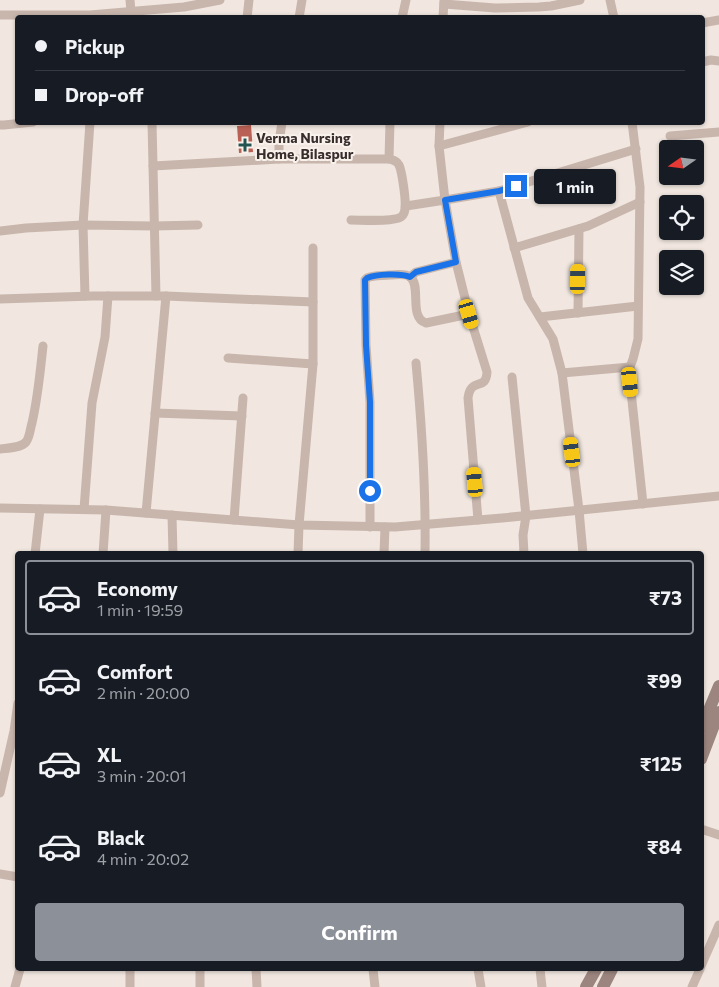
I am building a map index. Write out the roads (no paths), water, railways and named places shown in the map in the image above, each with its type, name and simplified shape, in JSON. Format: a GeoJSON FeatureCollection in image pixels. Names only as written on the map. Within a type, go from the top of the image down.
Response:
{"type":"FeatureCollection","features":[{"type":"Feature","properties":{"kind":"main road"},"geometry":{"type":"LineString","coordinates":[[704,722],[719,686]]}},
{"type":"Feature","properties":{"kind":"main road"},"geometry":{"type":"LineString","coordinates":[[704,751],[719,712]]}},
{"type":"Feature","properties":{"kind":"main road"},"geometry":{"type":"LineString","coordinates":[[586,987],[595,971]]}},
{"type":"Feature","properties":{"kind":"main road"},"geometry":{"type":"LineString","coordinates":[[603,987],[611,971]]}},
{"type":"Feature","properties":{"kind":"street"},"geometry":{"type":"LineString","coordinates":[[130,0],[132,12]]}},
{"type":"Feature","properties":{"kind":"street"},"geometry":{"type":"LineString","coordinates":[[90,15],[132,12],[147,14],[220,0]]}},
{"type":"Feature","properties":{"kind":"street"},"geometry":{"type":"LineString","coordinates":[[247,15],[248,0]]}},
{"type":"Feature","properties":{"kind":"street"},"geometry":{"type":"LineString","coordinates":[[300,15],[302,0]]}},
{"type":"Feature","properties":{"kind":"street"},"geometry":{"type":"LineString","coordinates":[[403,15],[406,0]]}},
{"type":"Feature","properties":{"kind":"street"},"geometry":{"type":"LineString","coordinates":[[443,15],[444,2],[495,8],[551,6],[580,0]]}},
{"type":"Feature","properties":{"kind":"street"},"geometry":{"type":"LineString","coordinates":[[610,0],[613,15]]}},
{"type":"Feature","properties":{"kind":"street"},"geometry":{"type":"LineString","coordinates":[[550,15],[551,6]]}},
{"type":"Feature","properties":{"kind":"street"},"geometry":{"type":"LineString","coordinates":[[495,8],[495,15]]}},
{"type":"Feature","properties":{"kind":"street"},"geometry":{"type":"LineString","coordinates":[[0,15],[15,15]]}},
{"type":"Feature","properties":{"kind":"street"},"geometry":{"type":"LineString","coordinates":[[705,22],[719,20]]}},
{"type":"Feature","properties":{"kind":"street"},"geometry":{"type":"LineString","coordinates":[[705,61],[719,61]]}},
{"type":"Feature","properties":{"kind":"street"},"geometry":{"type":"LineString","coordinates":[[0,125],[15,124]]}},
{"type":"Feature","properties":{"kind":"street"},"geometry":{"type":"LineString","coordinates":[[85,296],[83,225],[90,125]]}},
{"type":"Feature","properties":{"kind":"street"},"geometry":{"type":"LineString","coordinates":[[152,125],[156,296]]}},
{"type":"Feature","properties":{"kind":"street"},"geometry":{"type":"LineString","coordinates":[[279,159],[282,125]]}},
{"type":"Feature","properties":{"kind":"street"},"geometry":{"type":"LineString","coordinates":[[389,159],[390,125]]}},
{"type":"Feature","properties":{"kind":"street"},"geometry":{"type":"LineString","coordinates":[[440,125],[439,146],[445,200],[456,262],[469,314],[487,372],[485,381],[470,388],[468,398],[478,520]]}},
{"type":"Feature","properties":{"kind":"street"},"geometry":{"type":"LineString","coordinates":[[439,146],[495,127],[508,125]]}},
{"type":"Feature","properties":{"kind":"street"},"geometry":{"type":"LineString","coordinates":[[632,125],[640,202],[638,339],[630,367],[630,382],[643,504]]}},
{"type":"Feature","properties":{"kind":"street"},"geometry":{"type":"LineString","coordinates":[[670,136],[719,132]]}},
{"type":"Feature","properties":{"kind":"street"},"geometry":{"type":"LineString","coordinates":[[406,206],[499,191],[636,149]]}},
{"type":"Feature","properties":{"kind":"street"},"geometry":{"type":"LineString","coordinates":[[153,166],[279,159],[395,160],[398,164],[406,206],[403,216],[388,220],[351,220]]}},
{"type":"Feature","properties":{"kind":"street"},"geometry":{"type":"LineString","coordinates":[[499,191],[528,298],[553,339],[562,374],[583,551]]}},
{"type":"Feature","properties":{"kind":"street"},"geometry":{"type":"LineString","coordinates":[[514,248],[588,226],[640,202]]}},
{"type":"Feature","properties":{"kind":"street"},"geometry":{"type":"LineString","coordinates":[[0,231],[83,225],[198,225]]}},
{"type":"Feature","properties":{"kind":"street"},"geometry":{"type":"LineString","coordinates":[[578,313],[579,229]]}},
{"type":"Feature","properties":{"kind":"street"},"geometry":{"type":"LineString","coordinates":[[298,551],[313,364],[313,248]]}},
{"type":"Feature","properties":{"kind":"street"},"geometry":{"type":"LineString","coordinates":[[410,277],[416,272],[456,262]]}},
{"type":"Feature","properties":{"kind":"street"},"geometry":{"type":"LineString","coordinates":[[370,527],[370,402],[366,345],[365,284],[367,278],[373,276],[404,275],[410,277],[413,280],[418,315],[426,323],[469,314]]}},
{"type":"Feature","properties":{"kind":"street"},"geometry":{"type":"LineString","coordinates":[[0,300],[85,296],[166,296],[313,302]]}},
{"type":"Feature","properties":{"kind":"street"},"geometry":{"type":"LineString","coordinates":[[84,509],[92,403],[105,337],[108,296]]}},
{"type":"Feature","properties":{"kind":"street"},"geometry":{"type":"LineString","coordinates":[[146,513],[166,296]]}},
{"type":"Feature","properties":{"kind":"street"},"geometry":{"type":"LineString","coordinates":[[540,317],[638,306]]}},
{"type":"Feature","properties":{"kind":"street"},"geometry":{"type":"LineString","coordinates":[[0,448],[16,447],[26,442],[38,398],[43,346]]}},
{"type":"Feature","properties":{"kind":"street"},"geometry":{"type":"LineString","coordinates":[[228,358],[313,364]]}},
{"type":"Feature","properties":{"kind":"street"},"geometry":{"type":"LineString","coordinates":[[416,364],[422,421],[426,551]]}},
{"type":"Feature","properties":{"kind":"street"},"geometry":{"type":"LineString","coordinates":[[562,374],[630,367]]}},
{"type":"Feature","properties":{"kind":"street"},"geometry":{"type":"LineString","coordinates":[[512,377],[526,516],[523,535],[524,551]]}},
{"type":"Feature","properties":{"kind":"street"},"geometry":{"type":"LineString","coordinates":[[234,520],[244,398]]}},
{"type":"Feature","properties":{"kind":"street"},"geometry":{"type":"LineString","coordinates":[[155,412],[242,416]]}},
{"type":"Feature","properties":{"kind":"street"},"geometry":{"type":"LineString","coordinates":[[0,508],[106,510],[299,525],[395,528],[719,496]]}},
{"type":"Feature","properties":{"kind":"street"},"geometry":{"type":"LineString","coordinates":[[35,551],[40,509]]}},
{"type":"Feature","properties":{"kind":"street"},"geometry":{"type":"LineString","coordinates":[[103,551],[106,510]]}},
{"type":"Feature","properties":{"kind":"street"},"geometry":{"type":"LineString","coordinates":[[172,515],[173,551]]}},
{"type":"Feature","properties":{"kind":"street"},"geometry":{"type":"LineString","coordinates":[[384,551],[385,527]]}},
{"type":"Feature","properties":{"kind":"street"},"geometry":{"type":"LineString","coordinates":[[0,793],[15,724]]}},
{"type":"Feature","properties":{"kind":"street"},"geometry":{"type":"LineString","coordinates":[[704,830],[719,834]]}},
{"type":"Feature","properties":{"kind":"street"},"geometry":{"type":"LineString","coordinates":[[0,874],[15,876]]}},
{"type":"Feature","properties":{"kind":"street"},"geometry":{"type":"LineString","coordinates":[[704,961],[716,943],[719,925]]}},
{"type":"Feature","properties":{"kind":"street"},"geometry":{"type":"LineString","coordinates":[[15,987],[19,971]]}},
{"type":"Feature","properties":{"kind":"street"},"geometry":{"type":"LineString","coordinates":[[130,971],[130,987]]}},
{"type":"Feature","properties":{"kind":"street"},"geometry":{"type":"LineString","coordinates":[[200,971],[200,987]]}},
{"type":"Feature","properties":{"kind":"street"},"geometry":{"type":"LineString","coordinates":[[256,971],[257,987]]}},
{"type":"Feature","properties":{"kind":"street"},"geometry":{"type":"LineString","coordinates":[[373,971],[375,987]]}},
{"type":"Feature","properties":{"kind":"street"},"geometry":{"type":"LineString","coordinates":[[478,971],[482,987]]}},
{"type":"Feature","properties":{"kind":"street"},"geometry":{"type":"LineString","coordinates":[[540,971],[542,987]]}},
{"type":"Feature","properties":{"kind":"street"},"geometry":{"type":"LineString","coordinates":[[692,987],[698,971]]}},
{"type":"Feature","properties":{"kind":"place","name":"Verma Nursing Home, Bilaspur"},"geometry":{"type":"Point","coordinates":[245,145]}}]}
